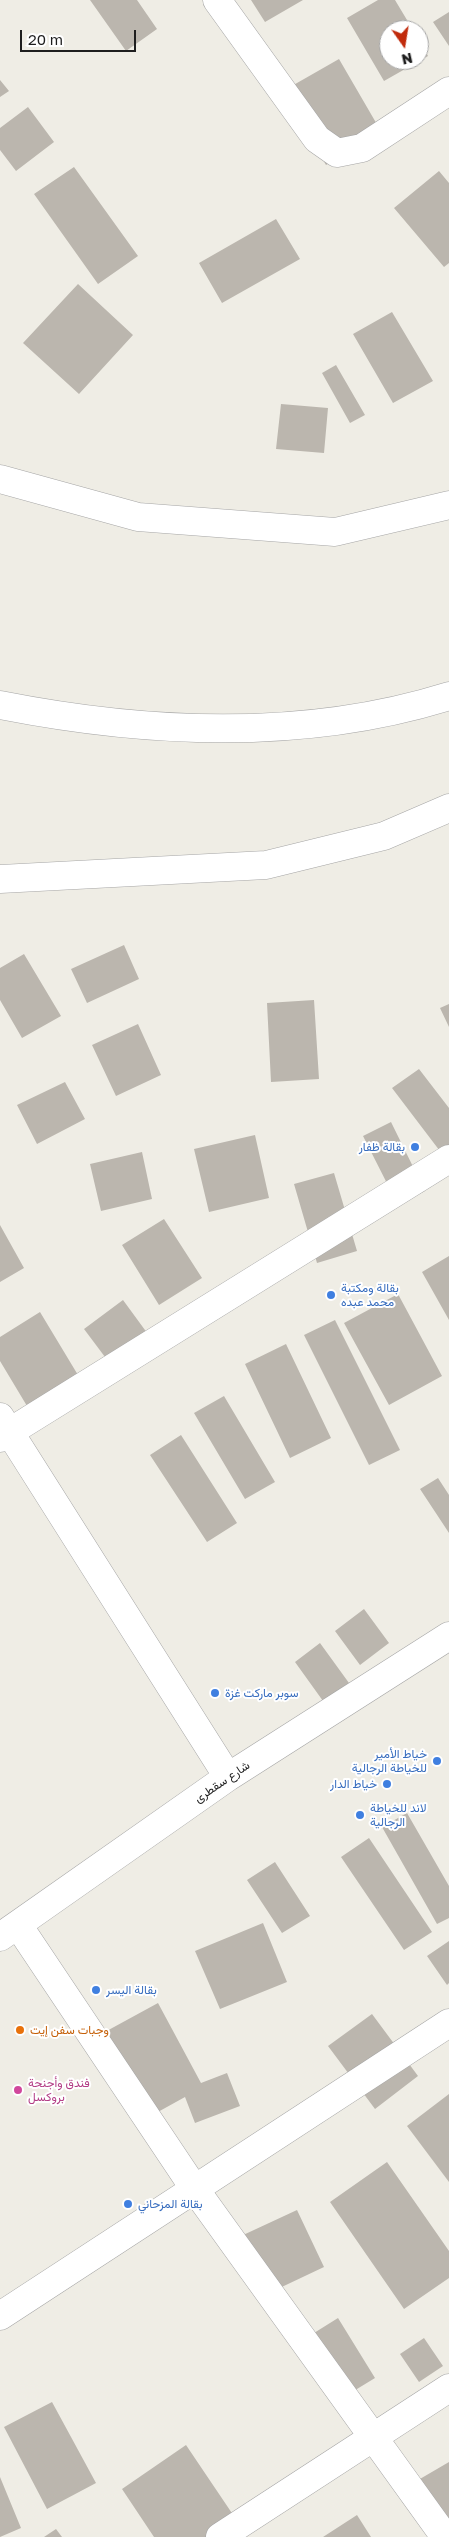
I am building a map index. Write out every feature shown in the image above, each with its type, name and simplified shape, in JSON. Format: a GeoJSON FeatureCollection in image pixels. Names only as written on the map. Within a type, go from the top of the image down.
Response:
{"type":"FeatureCollection","features":[{"type":"Feature","properties":{"kind":"street"},"geometry":{"type":"LineString","coordinates":[[218,0],[317,139],[337,153],[362,148],[449,91]]}},
{"type":"Feature","properties":{"kind":"street"},"geometry":{"type":"LineString","coordinates":[[0,479],[138,517],[334,532],[449,505]]}},
{"type":"Feature","properties":{"kind":"street"},"geometry":{"type":"LineString","coordinates":[[0,705],[149,726],[269,729],[407,709],[449,696]]}},
{"type":"Feature","properties":{"kind":"street"},"geometry":{"type":"LineString","coordinates":[[0,879],[266,865],[384,836],[449,808]]}},
{"type":"Feature","properties":{"kind":"street"},"geometry":{"type":"LineString","coordinates":[[228,1778],[3,1429],[449,1159]]}},
{"type":"Feature","properties":{"kind":"street","name":"شارع سقطرى"},"geometry":{"type":"LineString","coordinates":[[9,1931],[228,1778],[449,1636]]}},
{"type":"Feature","properties":{"kind":"street"},"geometry":{"type":"LineString","coordinates":[[9,1931],[445,2537]]}},
{"type":"Feature","properties":{"kind":"street"},"geometry":{"type":"LineString","coordinates":[[0,2316],[449,2023]]}},
{"type":"Feature","properties":{"kind":"street"},"geometry":{"type":"LineString","coordinates":[[220,2537],[449,2388]]}},
{"type":"Feature","properties":{"kind":"building"},"geometry":{"type":"Polygon","coordinates":[[[90,0],[137,0],[157,29],[126,51],[90,0]]]}},
{"type":"Feature","properties":{"kind":"building"},"geometry":{"type":"Polygon","coordinates":[[[251,0],[303,0],[265,22],[251,0]]]}},
{"type":"Feature","properties":{"kind":"building"},"geometry":{"type":"Polygon","coordinates":[[[378,0],[395,0],[407,20],[379,20],[379,70],[403,70],[384,81],[347,18],[378,0]]]}},
{"type":"Feature","properties":{"kind":"building"},"geometry":{"type":"Polygon","coordinates":[[[449,12],[449,46],[433,22],[449,12]]]}},
{"type":"Feature","properties":{"kind":"building"},"geometry":{"type":"Polygon","coordinates":[[[339,59],[382,133],[326,165],[283,91],[339,59]]]}},
{"type":"Feature","properties":{"kind":"building"},"geometry":{"type":"Polygon","coordinates":[[[0,80],[9,91],[0,97],[0,80]]]}},
{"type":"Feature","properties":{"kind":"building"},"geometry":{"type":"Polygon","coordinates":[[[28,107],[54,142],[16,171],[0,150],[0,128],[28,107]]]}},
{"type":"Feature","properties":{"kind":"building"},"geometry":{"type":"Polygon","coordinates":[[[74,167],[138,256],[98,284],[34,194],[74,167]]]}},
{"type":"Feature","properties":{"kind":"building"},"geometry":{"type":"Polygon","coordinates":[[[439,171],[449,183],[449,263],[444,267],[394,208],[439,171]]]}},
{"type":"Feature","properties":{"kind":"building"},"geometry":{"type":"Polygon","coordinates":[[[276,219],[300,259],[222,303],[199,263],[276,219]]]}},
{"type":"Feature","properties":{"kind":"building"},"geometry":{"type":"Polygon","coordinates":[[[78,284],[133,335],[79,394],[23,343],[78,284]]]}},
{"type":"Feature","properties":{"kind":"building"},"geometry":{"type":"Polygon","coordinates":[[[392,312],[433,381],[393,403],[353,334],[392,312]]]}},
{"type":"Feature","properties":{"kind":"building"},"geometry":{"type":"Polygon","coordinates":[[[336,365],[365,415],[350,423],[322,373],[336,365]]]}},
{"type":"Feature","properties":{"kind":"building"},"geometry":{"type":"Polygon","coordinates":[[[281,404],[328,408],[324,453],[276,449],[281,404]]]}},
{"type":"Feature","properties":{"kind":"building"},"geometry":{"type":"Polygon","coordinates":[[[124,945],[139,979],[87,1003],[71,969],[124,945]]]}},
{"type":"Feature","properties":{"kind":"building"},"geometry":{"type":"Polygon","coordinates":[[[24,954],[61,1016],[22,1038],[0,1000],[0,968],[24,954]]]}},
{"type":"Feature","properties":{"kind":"building"},"geometry":{"type":"Polygon","coordinates":[[[314,1000],[319,1079],[271,1082],[267,1003],[314,1000]]]}},
{"type":"Feature","properties":{"kind":"building"},"geometry":{"type":"Polygon","coordinates":[[[449,1004],[449,1027],[440,1008],[449,1004]]]}},
{"type":"Feature","properties":{"kind":"building"},"geometry":{"type":"Polygon","coordinates":[[[138,1024],[161,1075],[116,1096],[92,1045],[138,1024]]]}},
{"type":"Feature","properties":{"kind":"building"},"geometry":{"type":"Polygon","coordinates":[[[419,1069],[449,1108],[449,1163],[392,1088],[419,1069]]]}},
{"type":"Feature","properties":{"kind":"building"},"geometry":{"type":"Polygon","coordinates":[[[65,1082],[85,1119],[37,1144],[17,1105],[65,1082]]]}},
{"type":"Feature","properties":{"kind":"building"},"geometry":{"type":"Polygon","coordinates":[[[391,1122],[425,1191],[398,1205],[363,1136],[391,1122]]]}},
{"type":"Feature","properties":{"kind":"building"},"geometry":{"type":"Polygon","coordinates":[[[255,1135],[269,1198],[209,1212],[194,1149],[255,1135]]]}},
{"type":"Feature","properties":{"kind":"building"},"geometry":{"type":"Polygon","coordinates":[[[142,1152],[152,1199],[101,1211],[90,1164],[142,1152]]]}},
{"type":"Feature","properties":{"kind":"building"},"geometry":{"type":"Polygon","coordinates":[[[334,1173],[357,1251],[317,1263],[294,1184],[334,1173]]]}},
{"type":"Feature","properties":{"kind":"building"},"geometry":{"type":"Polygon","coordinates":[[[164,1219],[202,1278],[159,1305],[122,1245],[164,1219]]]}},
{"type":"Feature","properties":{"kind":"building"},"geometry":{"type":"Polygon","coordinates":[[[0,1225],[24,1268],[0,1282],[0,1225]]]}},
{"type":"Feature","properties":{"kind":"building"},"geometry":{"type":"Polygon","coordinates":[[[449,1256],[449,1320],[422,1272],[449,1256]]]}},
{"type":"Feature","properties":{"kind":"building"},"geometry":{"type":"Polygon","coordinates":[[[398,1294],[442,1376],[389,1405],[344,1323],[398,1294]]]}},
{"type":"Feature","properties":{"kind":"building"},"geometry":{"type":"Polygon","coordinates":[[[123,1300],[153,1341],[114,1369],[84,1329],[123,1300]]]}},
{"type":"Feature","properties":{"kind":"building"},"geometry":{"type":"Polygon","coordinates":[[[40,1312],[87,1390],[36,1421],[0,1361],[0,1337],[40,1312]]]}},
{"type":"Feature","properties":{"kind":"building"},"geometry":{"type":"Polygon","coordinates":[[[335,1320],[400,1450],[369,1465],[304,1335],[335,1320]]]}},
{"type":"Feature","properties":{"kind":"building"},"geometry":{"type":"Polygon","coordinates":[[[286,1344],[331,1438],[290,1458],[245,1364],[286,1344]]]}},
{"type":"Feature","properties":{"kind":"building"},"geometry":{"type":"Polygon","coordinates":[[[224,1396],[275,1482],[245,1499],[194,1413],[224,1396]]]}},
{"type":"Feature","properties":{"kind":"building"},"geometry":{"type":"Polygon","coordinates":[[[181,1435],[237,1523],[207,1542],[150,1455],[181,1435]]]}},
{"type":"Feature","properties":{"kind":"building"},"geometry":{"type":"Polygon","coordinates":[[[438,1478],[449,1495],[449,1533],[420,1489],[438,1478]]]}},
{"type":"Feature","properties":{"kind":"building"},"geometry":{"type":"Polygon","coordinates":[[[364,1609],[389,1643],[360,1665],[335,1631],[364,1609]]]}},
{"type":"Feature","properties":{"kind":"building"},"geometry":{"type":"Polygon","coordinates":[[[320,1643],[349,1683],[323,1701],[295,1662],[320,1643]]]}},
{"type":"Feature","properties":{"kind":"building"},"geometry":{"type":"Polygon","coordinates":[[[407,1813],[449,1886],[449,1918],[437,1924],[382,1827],[407,1813]]]}},
{"type":"Feature","properties":{"kind":"building"},"geometry":{"type":"Polygon","coordinates":[[[369,1838],[432,1932],[404,1950],[341,1857],[369,1838]]]}},
{"type":"Feature","properties":{"kind":"building"},"geometry":{"type":"Polygon","coordinates":[[[275,1862],[310,1916],[282,1933],[247,1880],[275,1862]]]}},
{"type":"Feature","properties":{"kind":"building"},"geometry":{"type":"Polygon","coordinates":[[[263,1923],[287,1982],[220,2009],[195,1951],[263,1923]]]}},
{"type":"Feature","properties":{"kind":"building"},"geometry":{"type":"Polygon","coordinates":[[[449,1941],[449,1983],[447,1985],[427,1956],[449,1941]]]}},
{"type":"Feature","properties":{"kind":"building"},"geometry":{"type":"Polygon","coordinates":[[[158,2003],[201,2083],[227,2073],[240,2106],[195,2123],[185,2097],[138,2123],[92,2039],[158,2003]]]}},
{"type":"Feature","properties":{"kind":"building"},"geometry":{"type":"Polygon","coordinates":[[[372,2014],[418,2076],[375,2109],[328,2046],[372,2014]]]}},
{"type":"Feature","properties":{"kind":"building"},"geometry":{"type":"Polygon","coordinates":[[[449,2094],[449,2182],[407,2126],[449,2094]]]}},
{"type":"Feature","properties":{"kind":"building"},"geometry":{"type":"Polygon","coordinates":[[[387,2162],[449,2251],[449,2278],[404,2309],[330,2202],[387,2162]]]}},
{"type":"Feature","properties":{"kind":"building"},"geometry":{"type":"Polygon","coordinates":[[[297,2210],[324,2267],[269,2293],[241,2236],[297,2210]]]}},
{"type":"Feature","properties":{"kind":"building"},"geometry":{"type":"Polygon","coordinates":[[[338,2318],[375,2378],[334,2403],[298,2343],[338,2318]]]}},
{"type":"Feature","properties":{"kind":"building"},"geometry":{"type":"Polygon","coordinates":[[[424,2338],[443,2366],[419,2382],[400,2354],[424,2338]]]}},
{"type":"Feature","properties":{"kind":"building"},"geometry":{"type":"Polygon","coordinates":[[[52,2402],[96,2483],[47,2509],[4,2427],[52,2402]]]}},
{"type":"Feature","properties":{"kind":"building"},"geometry":{"type":"Polygon","coordinates":[[[186,2445],[246,2534],[242,2537],[154,2537],[122,2489],[186,2445]]]}},
{"type":"Feature","properties":{"kind":"building"},"geometry":{"type":"Polygon","coordinates":[[[449,2462],[449,2537],[413,2483],[449,2462]]]}},
{"type":"Feature","properties":{"kind":"building"},"geometry":{"type":"Polygon","coordinates":[[[0,2477],[21,2528],[0,2537],[0,2477]]]}},
{"type":"Feature","properties":{"kind":"building"},"geometry":{"type":"Polygon","coordinates":[[[357,2515],[371,2537],[323,2537],[357,2515]]]}},
{"type":"Feature","properties":{"kind":"building"},"geometry":{"type":"Polygon","coordinates":[[[56,2529],[62,2537],[44,2537],[56,2529]]]}},
{"type":"Feature","properties":{"kind":"place","name":"بقالة ظفار"},"geometry":{"type":"Point","coordinates":[415,1147]}},
{"type":"Feature","properties":{"kind":"place","name":"بقالة ومكتبة محمد عبده"},"geometry":{"type":"Point","coordinates":[331,1295]}},
{"type":"Feature","properties":{"kind":"place","name":"سوبر ماركت غزة"},"geometry":{"type":"Point","coordinates":[215,1693]}},
{"type":"Feature","properties":{"kind":"place","name":"خياط الأمير للخياطة الرجالية"},"geometry":{"type":"Point","coordinates":[437,1761]}},
{"type":"Feature","properties":{"kind":"place","name":"خياط الدار"},"geometry":{"type":"Point","coordinates":[387,1784]}},
{"type":"Feature","properties":{"kind":"place","name":"لاند للخياطة الرجالية"},"geometry":{"type":"Point","coordinates":[360,1815]}},
{"type":"Feature","properties":{"kind":"place","name":"بقالة اليسر"},"geometry":{"type":"Point","coordinates":[96,1990]}},
{"type":"Feature","properties":{"kind":"place","name":"وجبات سفن إيت"},"geometry":{"type":"Point","coordinates":[20,2030]}},
{"type":"Feature","properties":{"kind":"place","name":"فندق وأجنحة بروكسل"},"geometry":{"type":"Point","coordinates":[18,2090]}},
{"type":"Feature","properties":{"kind":"place","name":"بقالة المزحاني"},"geometry":{"type":"Point","coordinates":[128,2204]}}]}
